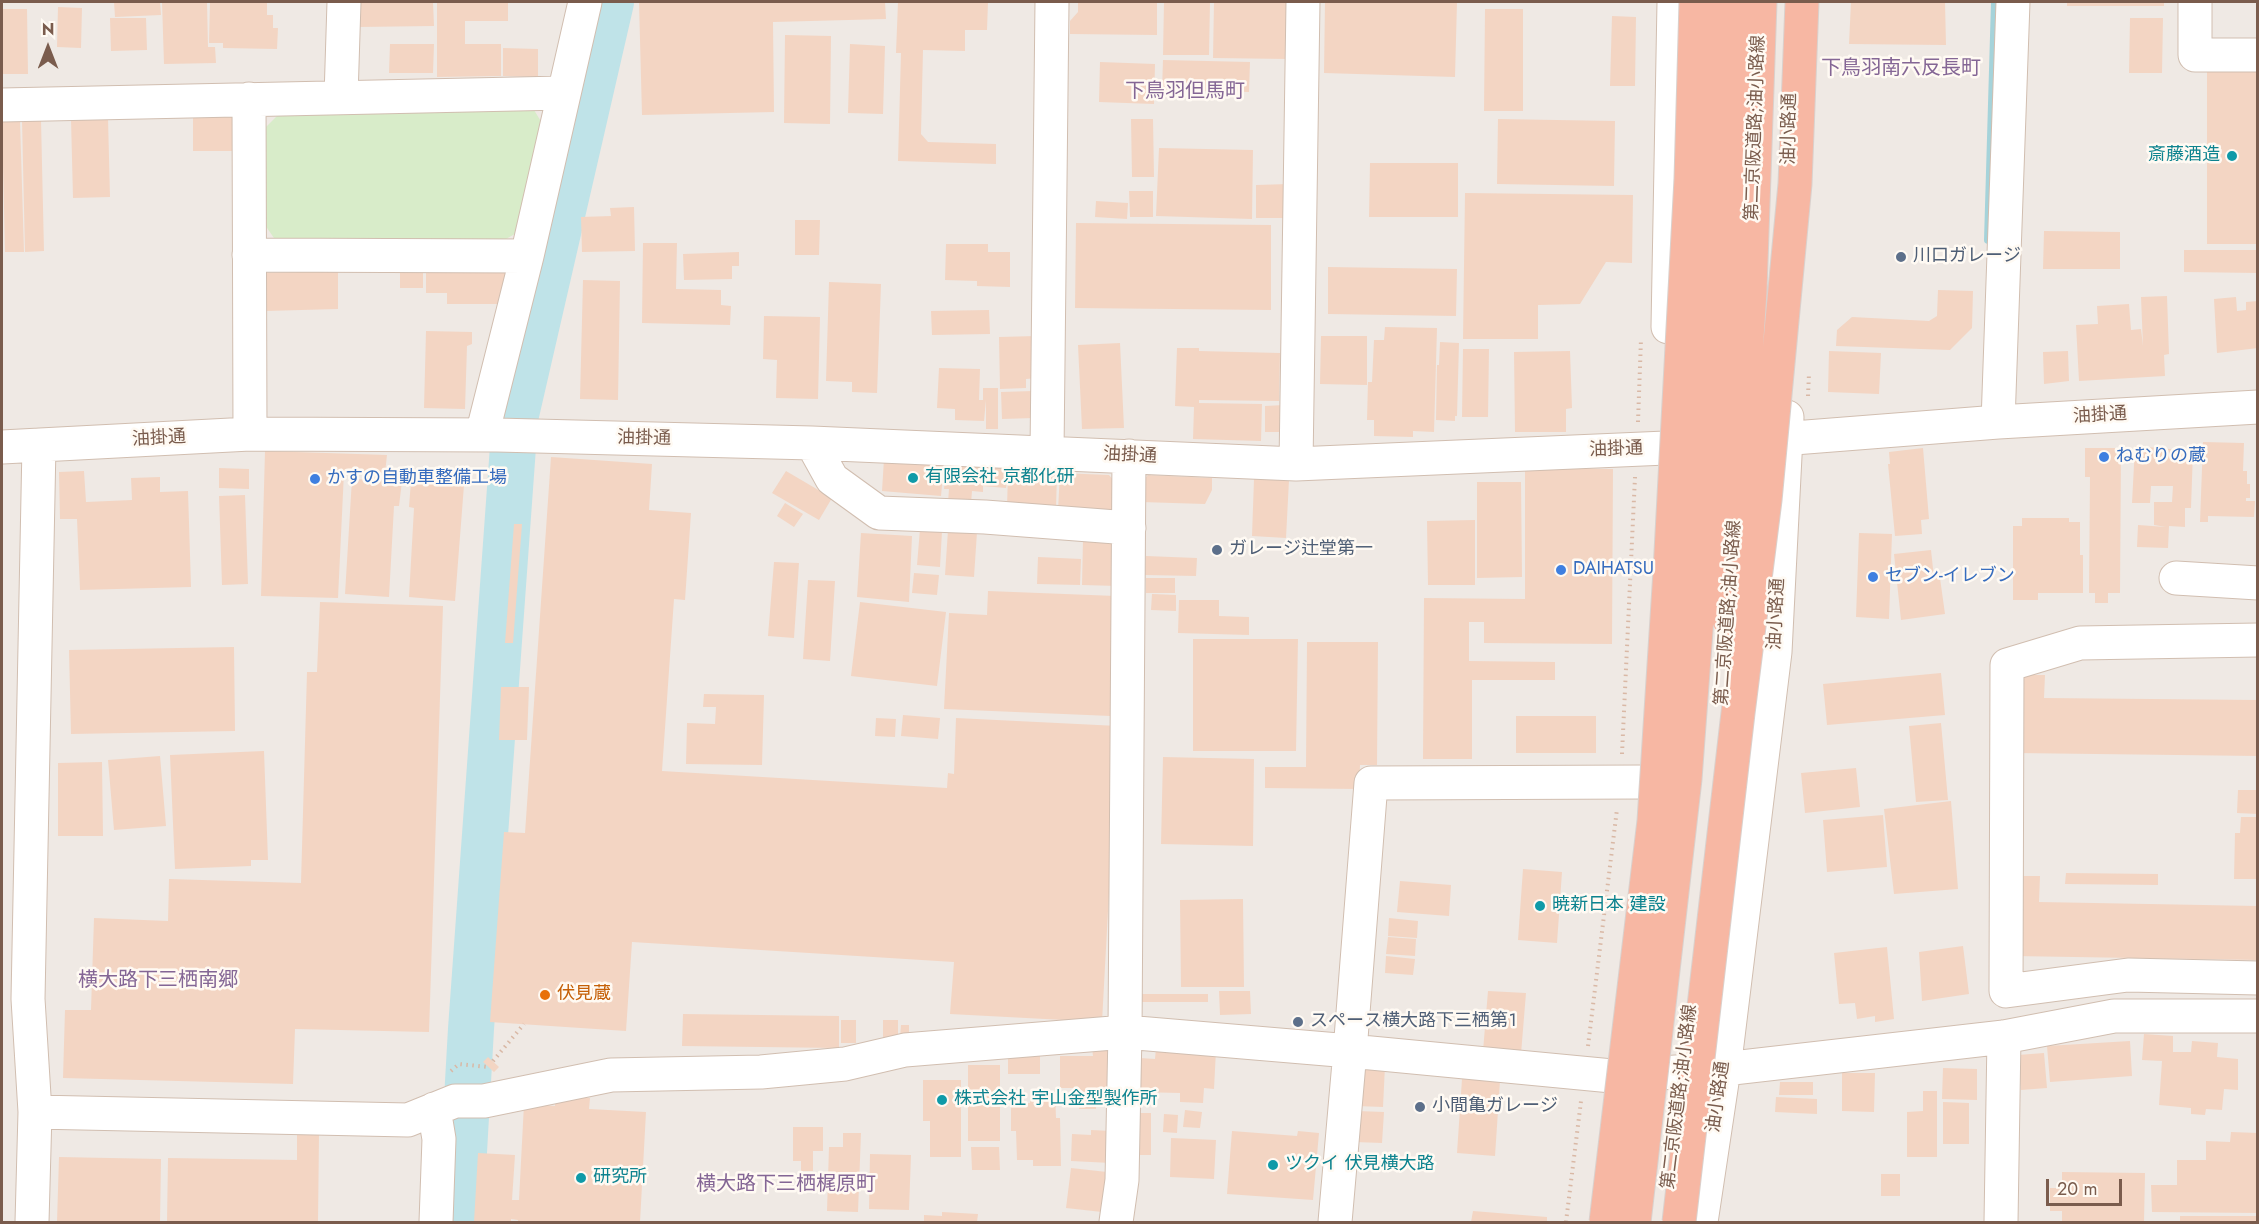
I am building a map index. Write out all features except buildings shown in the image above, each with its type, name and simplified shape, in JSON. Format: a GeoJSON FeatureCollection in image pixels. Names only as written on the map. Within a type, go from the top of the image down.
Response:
{"type":"FeatureCollection","features":[{"type":"Feature","properties":{"kind":"highway"},"geometry":{"type":"LineString","coordinates":[[1606,1222],[1654,821],[1670,571],[1689,203],[1696,2]]}},
{"type":"Feature","properties":{"kind":"highway","name":"第二京阪道路;油小路線"},"geometry":{"type":"LineString","coordinates":[[1634,1222],[1687,745],[1704,523],[1719,253],[1727,2]]}},
{"type":"Feature","properties":{"kind":"highway","name":"第二京阪道路;油小路線"},"geometry":{"type":"LineString","coordinates":[[1665,1222],[1711,834],[1728,638],[1750,291],[1760,2]]}},
{"type":"Feature","properties":{"kind":"highway"},"geometry":{"type":"LineString","coordinates":[[1679,1222],[1766,488],[1795,184],[1802,2]]}},
{"type":"Feature","properties":{"kind":"street"},"geometry":{"type":"LineString","coordinates":[[342,97],[344,2]]}},
{"type":"Feature","properties":{"kind":"street"},"geometry":{"type":"LineString","coordinates":[[489,435],[585,2]]}},
{"type":"Feature","properties":{"kind":"street"},"geometry":{"type":"LineString","coordinates":[[1047,452],[1052,2]]}},
{"type":"Feature","properties":{"kind":"street"},"geometry":{"type":"LineString","coordinates":[[1296,464],[1303,2]]}},
{"type":"Feature","properties":{"kind":"street"},"geometry":{"type":"LineString","coordinates":[[1597,1222],[1598,1075],[1633,782],[1674,2]]}},
{"type":"Feature","properties":{"kind":"street","name":"油小路通"},"geometry":{"type":"LineString","coordinates":[[1701,1222],[1724,1069],[1775,652],[1787,440],[1789,130],[1794,2]]}},
{"type":"Feature","properties":{"kind":"street"},"geometry":{"type":"LineString","coordinates":[[1998,422],[2013,2]]}},
{"type":"Feature","properties":{"kind":"street"},"geometry":{"type":"LineString","coordinates":[[2195,2],[2194,55],[2258,55]]}},
{"type":"Feature","properties":{"kind":"street"},"geometry":{"type":"LineString","coordinates":[[2,105],[563,93]]}},
{"type":"Feature","properties":{"kind":"street"},"geometry":{"type":"LineString","coordinates":[[249,99],[250,434]]}},
{"type":"Feature","properties":{"kind":"street"},"geometry":{"type":"LineString","coordinates":[[249,255],[527,256]]}},
{"type":"Feature","properties":{"kind":"street","name":"油掛通"},"geometry":{"type":"LineString","coordinates":[[2,447],[250,434],[489,435],[812,443],[1296,464],[1651,449],[1998,422],[2258,407]]}},
{"type":"Feature","properties":{"kind":"street"},"geometry":{"type":"LineString","coordinates":[[812,443],[832,479],[879,513],[985,517],[1129,528]]}},
{"type":"Feature","properties":{"kind":"street"},"geometry":{"type":"LineString","coordinates":[[32,1222],[35,1112],[28,999],[39,445]]}},
{"type":"Feature","properties":{"kind":"street"},"geometry":{"type":"LineString","coordinates":[[1116,1222],[1122,1180],[1125,1032],[1130,456]]}},
{"type":"Feature","properties":{"kind":"street"},"geometry":{"type":"LineString","coordinates":[[2176,578],[2258,584]]}},
{"type":"Feature","properties":{"kind":"street"},"geometry":{"type":"LineString","coordinates":[[2258,640],[2080,643],[2007,665],[2006,991],[2128,975],[2258,978]]}},
{"type":"Feature","properties":{"kind":"street"},"geometry":{"type":"LineString","coordinates":[[1335,1222],[1371,783],[1633,782]]}},
{"type":"Feature","properties":{"kind":"street"},"geometry":{"type":"LineString","coordinates":[[35,1112],[408,1120],[457,1103],[611,1075],[761,1072],[845,1064],[905,1050],[1125,1032],[1598,1075],[1724,1069],[2004,1037],[2114,1016],[2258,1016]]}},
{"type":"Feature","properties":{"kind":"street"},"geometry":{"type":"LineString","coordinates":[[2001,1222],[2004,1037]]}},
{"type":"Feature","properties":{"kind":"street"},"geometry":{"type":"LineString","coordinates":[[436,1222],[440,1139],[457,1103]]}},
{"type":"Feature","properties":{"kind":"path"},"geometry":{"type":"LineString","coordinates":[[1566,1222],[1598,1075],[1633,782],[1651,449],[1641,328]]}},
{"type":"Feature","properties":{"kind":"path"},"geometry":{"type":"LineString","coordinates":[[493,1061],[524,1024]]}},
{"type":"Feature","properties":{"kind":"path"},"geometry":{"type":"LineString","coordinates":[[459,1064],[488,1067]]}},
{"type":"Feature","properties":{"kind":"shaded area"},"geometry":{"type":"Polygon","coordinates":[[[2,2],[2257,2],[2257,1222],[2,1222],[2,2]]]}},
{"type":"Feature","properties":{"kind":"green space"},"geometry":{"type":"Polygon","coordinates":[[[534,110],[545,128],[520,231],[499,243],[274,238],[265,225],[266,127],[279,114],[534,110]]]}},
{"type":"Feature","properties":{"kind":"waterway"},"geometry":{"type":"LineString","coordinates":[[460,1222],[471,1029],[515,419],[611,2]]}},
{"type":"Feature","properties":{"kind":"waterway"},"geometry":{"type":"LineString","coordinates":[[1988,240],[1995,2]]}},
{"type":"Feature","properties":{"kind":"place","name":"斎藤酒造"},"geometry":{"type":"Point","coordinates":[2232,156]}},
{"type":"Feature","properties":{"kind":"place","name":"川口ガレージ"},"geometry":{"type":"Point","coordinates":[1901,257]}},
{"type":"Feature","properties":{"kind":"place","name":"ねむりの蔵"},"geometry":{"type":"Point","coordinates":[2104,457]}},
{"type":"Feature","properties":{"kind":"place","name":"有限会社 京都化研"},"geometry":{"type":"Point","coordinates":[913,478]}},
{"type":"Feature","properties":{"kind":"place","name":"かすの自動車整備工場"},"geometry":{"type":"Point","coordinates":[315,479]}},
{"type":"Feature","properties":{"kind":"place","name":"ガレージ辻堂第一"},"geometry":{"type":"Point","coordinates":[1217,550]}},
{"type":"Feature","properties":{"kind":"place","name":"DAIHATSU"},"geometry":{"type":"Point","coordinates":[1561,570]}},
{"type":"Feature","properties":{"kind":"place","name":"セブン-イレブン"},"geometry":{"type":"Point","coordinates":[1873,577]}},
{"type":"Feature","properties":{"kind":"place","name":"暁新日本 建設"},"geometry":{"type":"Point","coordinates":[1540,906]}},
{"type":"Feature","properties":{"kind":"place","name":"伏見蔵"},"geometry":{"type":"Point","coordinates":[545,995]}},
{"type":"Feature","properties":{"kind":"place","name":"スペース横大路下三栖第１"},"geometry":{"type":"Point","coordinates":[1298,1022]}},
{"type":"Feature","properties":{"kind":"place","name":"株式会社 宇山金型製作所"},"geometry":{"type":"Point","coordinates":[942,1100]}},
{"type":"Feature","properties":{"kind":"place","name":"小間亀ガレージ"},"geometry":{"type":"Point","coordinates":[1420,1107]}},
{"type":"Feature","properties":{"kind":"place","name":"ツクイ 伏見横大路"},"geometry":{"type":"Point","coordinates":[1273,1165]}},
{"type":"Feature","properties":{"kind":"place","name":"研究所"},"geometry":{"type":"Point","coordinates":[581,1178]}},
{"type":"Feature","properties":{"kind":"district","name":"下鳥羽南六反長町"},"geometry":{"type":"Point","coordinates":[1901,69]}},
{"type":"Feature","properties":{"kind":"district","name":"下鳥羽但馬町"},"geometry":{"type":"Point","coordinates":[1185,92]}},
{"type":"Feature","properties":{"kind":"district","name":"横大路下三栖南郷"},"geometry":{"type":"Point","coordinates":[158,981]}},
{"type":"Feature","properties":{"kind":"district","name":"横大路下三栖梶原町"},"geometry":{"type":"Point","coordinates":[786,1185]}}]}
